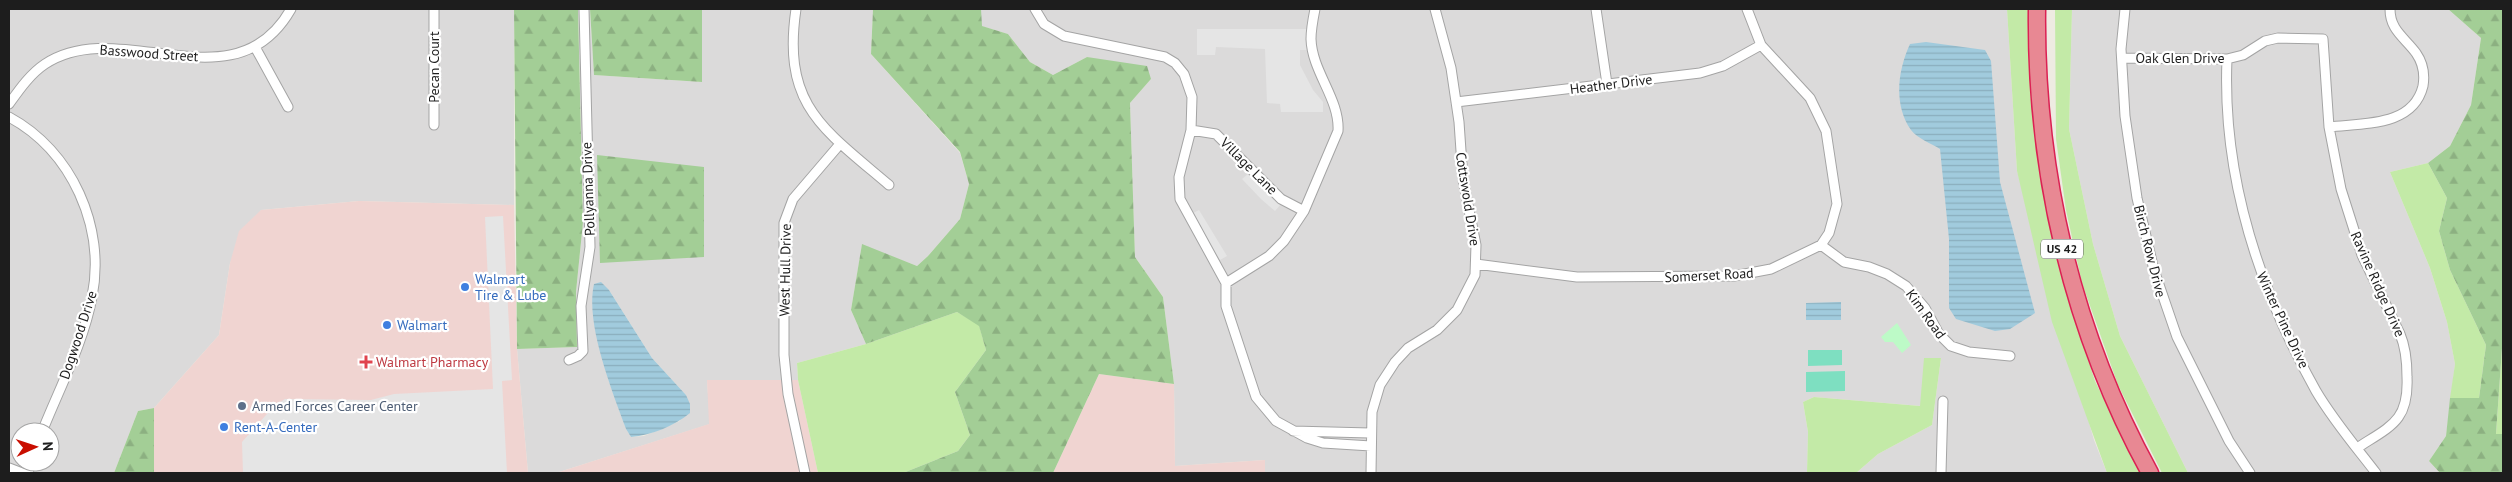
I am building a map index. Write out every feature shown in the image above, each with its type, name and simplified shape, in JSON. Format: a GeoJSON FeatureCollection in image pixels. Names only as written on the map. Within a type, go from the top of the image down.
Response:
{"type":"FeatureCollection","features":[{"type":"Feature","properties":{"kind":"highway","name":"US 42"},"geometry":{"type":"LineString","coordinates":[[2038,9],[2041,120],[2048,177],[2061,246],[2093,347],[2113,397],[2150,473]]}},
{"type":"Feature","properties":{"kind":"street","name":"Basswood Street"},"geometry":{"type":"LineString","coordinates":[[9,104],[25,82],[43,65],[75,51],[102,48],[214,58],[233,55],[255,47],[276,29],[291,9]]}},
{"type":"Feature","properties":{"kind":"street","name":"Pecan Court"},"geometry":{"type":"LineString","coordinates":[[434,9],[434,124]]}},
{"type":"Feature","properties":{"kind":"street","name":"Pollyanna Drive"},"geometry":{"type":"LineString","coordinates":[[569,360],[578,356],[582,350],[580,306],[590,247],[584,9]]}},
{"type":"Feature","properties":{"kind":"street"},"geometry":{"type":"LineString","coordinates":[[796,9],[792,53],[798,85],[805,102],[840,144],[889,185]]}},
{"type":"Feature","properties":{"kind":"street"},"geometry":{"type":"LineString","coordinates":[[1035,9],[1044,24],[1064,36],[1165,57],[1175,62],[1184,74],[1190,88],[1193,107],[1191,130],[1179,177],[1180,199],[1226,283],[1226,306],[1251,386],[1268,414],[1293,431],[1314,441],[1371,446]]}},
{"type":"Feature","properties":{"kind":"street"},"geometry":{"type":"LineString","coordinates":[[1226,283],[1276,249],[1284,241],[1304,210],[1336,137],[1338,125],[1312,46],[1312,24],[1315,9]]}},
{"type":"Feature","properties":{"kind":"street","name":"Cottswold Drive"},"geometry":{"type":"LineString","coordinates":[[1371,473],[1370,433],[1375,397],[1387,372],[1408,348],[1437,330],[1456,310],[1474,275],[1476,264],[1473,224],[1460,161],[1456,102],[1451,68],[1435,9]]}},
{"type":"Feature","properties":{"kind":"street"},"geometry":{"type":"LineString","coordinates":[[1596,9],[1607,84]]}},
{"type":"Feature","properties":{"kind":"street"},"geometry":{"type":"LineString","coordinates":[[1747,9],[1761,46],[1810,98],[1826,131],[1837,204],[1829,233],[1821,245]]}},
{"type":"Feature","properties":{"kind":"street","name":"Birch Row Drive"},"geometry":{"type":"LineString","coordinates":[[2125,9],[2122,58],[2130,160],[2141,217],[2161,294],[2177,337],[2192,368],[2229,441],[2250,473]]}},
{"type":"Feature","properties":{"kind":"street"},"geometry":{"type":"LineString","coordinates":[[2329,128],[2395,118],[2412,108],[2421,93],[2424,74],[2422,64],[2417,54],[2393,28],[2390,9]]}},
{"type":"Feature","properties":{"kind":"street","name":"Oak Glen Drive"},"geometry":{"type":"LineString","coordinates":[[2122,58],[2227,59],[2243,55],[2264,41],[2278,38],[2323,39]]}},
{"type":"Feature","properties":{"kind":"street","name":"Ravine Ridge Drive"},"geometry":{"type":"LineString","coordinates":[[2323,39],[2329,128],[2341,189],[2362,255],[2400,334],[2405,346],[2407,360],[2406,405],[2398,420],[2357,448]]}},
{"type":"Feature","properties":{"kind":"street","name":"Heather Drive"},"geometry":{"type":"LineString","coordinates":[[1456,102],[1710,71],[1761,46]]}},
{"type":"Feature","properties":{"kind":"street"},"geometry":{"type":"LineString","coordinates":[[255,47],[288,107]]}},
{"type":"Feature","properties":{"kind":"street","name":"Winter Pine Drive"},"geometry":{"type":"LineString","coordinates":[[2227,59],[2225,94],[2230,142],[2243,211],[2257,264],[2267,291],[2316,391],[2376,473]]}},
{"type":"Feature","properties":{"kind":"street","name":"Dogwood Drive"},"geometry":{"type":"LineString","coordinates":[[9,117],[35,134],[65,167],[83,202],[95,249],[94,286],[88,314],[46,422]]}},
{"type":"Feature","properties":{"kind":"street","name":"Village Lane"},"geometry":{"type":"LineString","coordinates":[[1191,130],[1216,134],[1281,199],[1304,210]]}},
{"type":"Feature","properties":{"kind":"street","name":"West Hull Drive"},"geometry":{"type":"LineString","coordinates":[[805,473],[788,394],[784,355],[784,223],[793,199],[840,144]]}},
{"type":"Feature","properties":{"kind":"street","name":"Somerset Road"},"geometry":{"type":"LineString","coordinates":[[1476,264],[1577,277],[1734,276],[1771,269],[1821,245]]}},
{"type":"Feature","properties":{"kind":"street","name":"Kim Road"},"geometry":{"type":"LineString","coordinates":[[1821,245],[1844,262],[1869,267],[1887,274],[1906,286],[1925,308],[1939,334],[1951,346],[1969,352],[2010,356]]}},
{"type":"Feature","properties":{"kind":"street"},"geometry":{"type":"LineString","coordinates":[[1941,473],[1943,401]]}},
{"type":"Feature","properties":{"kind":"street"},"geometry":{"type":"LineString","coordinates":[[1293,431],[1370,433]]}},
{"type":"Feature","properties":{"kind":"street"},"geometry":{"type":"LineString","coordinates":[[9,468],[22,473]]}},
{"type":"Feature","properties":{"kind":"shaded area"},"geometry":{"type":"Polygon","coordinates":[[[9,9],[514,9],[514,205],[359,201],[261,210],[230,263],[219,335],[154,408],[138,411],[114,473],[9,473],[9,9]]]}},
{"type":"Feature","properties":{"kind":"shaded area"},"geometry":{"type":"Polygon","coordinates":[[[578,9],[590,9],[594,75],[702,82],[702,9],[873,9],[871,54],[960,153],[969,184],[960,219],[917,266],[862,245],[851,310],[866,344],[797,363],[798,380],[707,380],[710,424],[556,473],[528,473],[517,349],[577,347],[576,292],[583,222],[578,9]],[[609,290],[597,333],[608,378],[626,429],[631,437],[644,436],[680,421],[686,395],[652,358],[609,290]]]}},
{"type":"Feature","properties":{"kind":"shaded area"},"geometry":{"type":"Polygon","coordinates":[[[981,9],[2007,9],[2017,171],[2094,440],[2107,473],[1856,473],[1878,454],[1932,425],[1941,358],[1925,358],[1921,406],[1814,397],[1803,402],[1808,432],[1807,473],[1265,473],[1265,460],[1175,466],[1174,384],[1163,297],[1135,257],[1130,103],[1151,79],[1087,57],[1053,75],[1030,62],[1008,34],[981,26],[981,9]]]}},
{"type":"Feature","properties":{"kind":"shaded area"},"geometry":{"type":"Polygon","coordinates":[[[2072,9],[2448,9],[2481,38],[2471,105],[2450,146],[2428,163],[2390,172],[2430,268],[2447,322],[2455,364],[2446,436],[2429,461],[2440,473],[2188,473],[2120,336],[2093,244],[2069,129],[2072,9]]]}},
{"type":"Feature","properties":{"kind":"shaded area"},"geometry":{"type":"Polygon","coordinates":[[[1197,29],[1307,29],[1307,50],[1300,50],[1300,65],[1313,90],[1323,102],[1323,112],[1281,112],[1280,104],[1267,103],[1265,49],[1216,47],[1215,55],[1197,55],[1197,29]]]}},
{"type":"Feature","properties":{"kind":"shaded area"},"geometry":{"type":"Polygon","coordinates":[[[1248,174],[1281,204],[1275,211],[1242,179],[1248,174]]]}},
{"type":"Feature","properties":{"kind":"shaded area"},"geometry":{"type":"Polygon","coordinates":[[[359,201],[514,205],[517,349],[528,473],[154,473],[154,408],[219,335],[230,263],[239,231],[261,210],[359,201]]]}},
{"type":"Feature","properties":{"kind":"shaded area"},"geometry":{"type":"Polygon","coordinates":[[[1199,210],[1227,256],[1220,260],[1193,213],[1199,210]]]}},
{"type":"Feature","properties":{"kind":"shaded area"},"geometry":{"type":"Polygon","coordinates":[[[503,216],[512,380],[502,381],[507,473],[243,473],[242,442],[274,406],[285,399],[371,400],[394,394],[493,389],[485,217],[503,216]]]}},
{"type":"Feature","properties":{"kind":"shaded area"},"geometry":{"type":"Polygon","coordinates":[[[1099,374],[1174,384],[1175,466],[1265,460],[1265,473],[1053,473],[1099,374]]]}},
{"type":"Feature","properties":{"kind":"shaded area"},"geometry":{"type":"Polygon","coordinates":[[[707,380],[798,380],[818,473],[556,473],[709,424],[707,380]]]}},
{"type":"Feature","properties":{"kind":"green space"},"geometry":{"type":"Polygon","coordinates":[[[514,9],[578,9],[583,222],[576,292],[577,347],[517,349],[514,9]]]}},
{"type":"Feature","properties":{"kind":"green space"},"geometry":{"type":"Polygon","coordinates":[[[590,9],[702,9],[702,82],[594,75],[590,9]]]}},
{"type":"Feature","properties":{"kind":"green space"},"geometry":{"type":"Polygon","coordinates":[[[873,9],[981,9],[982,26],[1008,34],[1030,62],[1053,75],[1087,57],[1147,66],[1151,79],[1130,103],[1135,257],[1163,297],[1174,384],[1099,374],[1053,473],[903,473],[958,451],[970,435],[955,392],[986,350],[979,326],[957,312],[866,344],[851,310],[862,244],[917,266],[960,219],[969,184],[960,152],[871,54],[873,9]]]}},
{"type":"Feature","properties":{"kind":"green space"},"geometry":{"type":"Polygon","coordinates":[[[2007,9],[2030,9],[2033,99],[2040,170],[2064,286],[2095,381],[2140,473],[2107,473],[2052,322],[2017,171],[2007,9]]]}},
{"type":"Feature","properties":{"kind":"green space"},"geometry":{"type":"Polygon","coordinates":[[[2055,9],[2072,9],[2069,129],[2093,244],[2120,336],[2188,473],[2162,473],[2118,385],[2082,283],[2066,210],[2056,139],[2055,9]]]}},
{"type":"Feature","properties":{"kind":"green space"},"geometry":{"type":"Polygon","coordinates":[[[2448,9],[2503,9],[2503,334],[2496,434],[2503,434],[2503,473],[2440,473],[2429,461],[2446,436],[2450,398],[2479,398],[2486,345],[2450,270],[2439,231],[2447,198],[2428,163],[2450,146],[2471,105],[2481,38],[2448,9]]]}},
{"type":"Feature","properties":{"kind":"green space"},"geometry":{"type":"Polygon","coordinates":[[[597,155],[704,167],[704,257],[600,263],[597,155]]]}},
{"type":"Feature","properties":{"kind":"green space"},"geometry":{"type":"Polygon","coordinates":[[[2428,163],[2447,198],[2439,231],[2450,270],[2486,345],[2479,398],[2450,398],[2455,364],[2447,322],[2430,268],[2390,172],[2428,163]]]}},
{"type":"Feature","properties":{"kind":"green space"},"geometry":{"type":"Polygon","coordinates":[[[957,312],[979,325],[986,350],[955,392],[970,435],[958,451],[903,473],[818,473],[798,380],[797,363],[866,344],[957,312]]]}},
{"type":"Feature","properties":{"kind":"green space"},"geometry":{"type":"Polygon","coordinates":[[[1897,323],[1911,345],[1902,353],[1893,342],[1885,342],[1881,337],[1897,323]]]}},
{"type":"Feature","properties":{"kind":"green space"},"geometry":{"type":"Polygon","coordinates":[[[2503,334],[2503,434],[2496,434],[2503,334]]]}},
{"type":"Feature","properties":{"kind":"green space"},"geometry":{"type":"Polygon","coordinates":[[[1808,350],[1842,350],[1842,365],[1808,366],[1808,350]]]}},
{"type":"Feature","properties":{"kind":"green space"},"geometry":{"type":"Polygon","coordinates":[[[1924,358],[1941,358],[1932,425],[1878,454],[1856,473],[1807,473],[1808,432],[1803,402],[1814,397],[1920,406],[1924,358]]]}},
{"type":"Feature","properties":{"kind":"green space"},"geometry":{"type":"Polygon","coordinates":[[[1845,371],[1845,391],[1806,392],[1806,372],[1845,371]]]}},
{"type":"Feature","properties":{"kind":"green space"},"geometry":{"type":"Polygon","coordinates":[[[154,408],[154,473],[114,473],[138,411],[154,408]]]}},
{"type":"Feature","properties":{"kind":"water"},"geometry":{"type":"Polygon","coordinates":[[[1926,42],[1985,50],[1991,61],[2000,182],[2035,313],[2010,329],[1995,331],[1956,319],[1949,308],[1949,239],[1940,149],[1911,130],[1905,120],[1899,87],[1900,76],[1910,44],[1926,42]]]}},
{"type":"Feature","properties":{"kind":"water"},"geometry":{"type":"Polygon","coordinates":[[[601,282],[609,290],[652,358],[686,395],[690,404],[690,413],[677,422],[647,434],[631,437],[626,429],[607,377],[596,337],[592,300],[594,284],[601,282]]]}},
{"type":"Feature","properties":{"kind":"water"},"geometry":{"type":"Polygon","coordinates":[[[1841,302],[1841,320],[1806,320],[1806,303],[1841,302]]]}},
{"type":"Feature","properties":{"kind":"place","name":"Walmart Tire & Lube"},"geometry":{"type":"Point","coordinates":[465,287]}},
{"type":"Feature","properties":{"kind":"place","name":"Walmart"},"geometry":{"type":"Point","coordinates":[387,325]}},
{"type":"Feature","properties":{"kind":"place","name":"Walmart Pharmacy"},"geometry":{"type":"Point","coordinates":[366,362]}},
{"type":"Feature","properties":{"kind":"place","name":"Armed Forces Career Center"},"geometry":{"type":"Point","coordinates":[242,406]}},
{"type":"Feature","properties":{"kind":"place","name":"Rent-A-Center"},"geometry":{"type":"Point","coordinates":[224,427]}}]}
